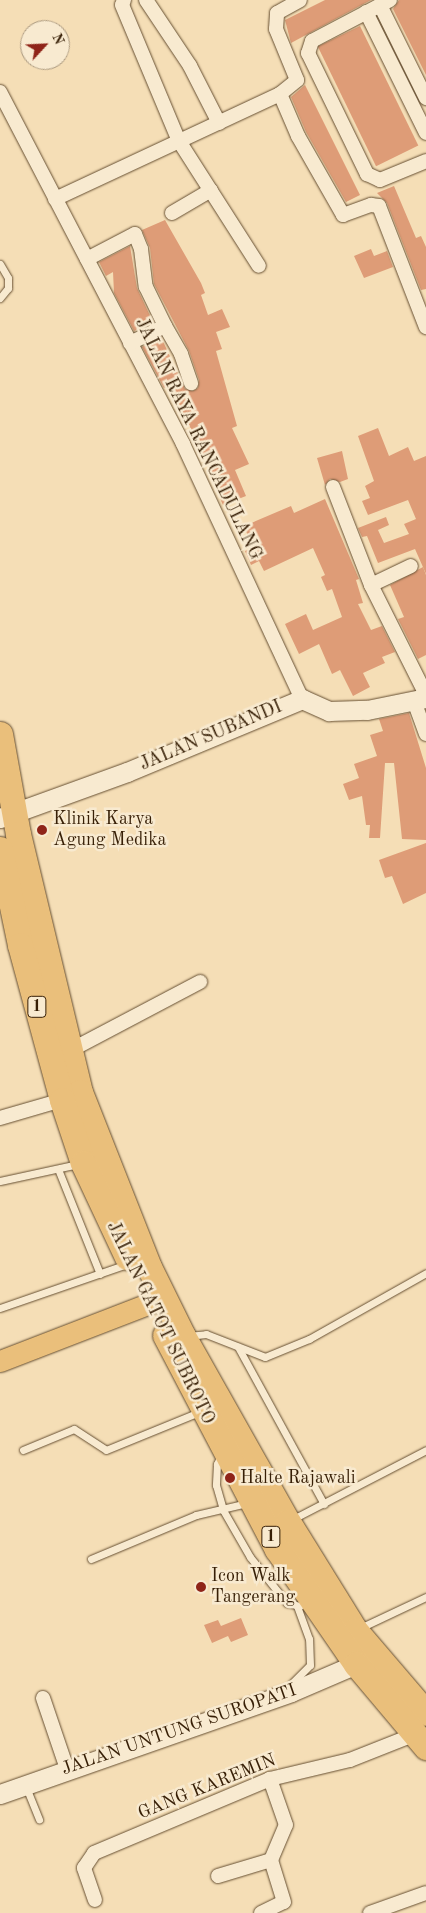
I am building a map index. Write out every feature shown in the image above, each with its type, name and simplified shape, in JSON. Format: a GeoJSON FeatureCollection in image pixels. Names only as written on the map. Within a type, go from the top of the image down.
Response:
{"type":"FeatureCollection","features":[{"type":"Feature","properties":{"kind":"highway","name":"1"},"geometry":{"type":"LineString","coordinates":[[0,734],[8,820],[42,933],[71,1050],[94,1160],[156,1301],[183,1336],[288,1522],[355,1630],[426,1714]]}},
{"type":"Feature","properties":{"kind":"highway","name":"JALAN GATOT SUBROTO"},"geometry":{"type":"LineString","coordinates":[[0,849],[20,944],[62,1100],[94,1160],[129,1262],[156,1301],[202,1410],[252,1501],[306,1606],[420,1741]]}},
{"type":"Feature","properties":{"kind":"main road"},"geometry":{"type":"LineString","coordinates":[[0,1361],[156,1301]]}},
{"type":"Feature","properties":{"kind":"street"},"geometry":{"type":"LineString","coordinates":[[146,0],[190,66],[219,123]]}},
{"type":"Feature","properties":{"kind":"street"},"geometry":{"type":"LineString","coordinates":[[55,199],[280,94],[297,80],[276,29],[277,13],[300,0]]}},
{"type":"Feature","properties":{"kind":"street"},"geometry":{"type":"LineString","coordinates":[[123,1],[179,141],[259,266]]}},
{"type":"Feature","properties":{"kind":"street"},"geometry":{"type":"LineString","coordinates":[[426,98],[385,2],[312,41],[308,53],[367,174],[380,180],[426,163]]}},
{"type":"Feature","properties":{"kind":"street"},"geometry":{"type":"LineString","coordinates":[[366,12],[426,133]]}},
{"type":"Feature","properties":{"kind":"street","name":"JALAN RAYA RANCADULANG"},"geometry":{"type":"LineString","coordinates":[[0,92],[183,444],[302,698]]}},
{"type":"Feature","properties":{"kind":"street"},"geometry":{"type":"LineString","coordinates":[[280,94],[298,136],[343,215],[371,204],[379,206],[426,327]]}},
{"type":"Feature","properties":{"kind":"street"},"geometry":{"type":"LineString","coordinates":[[172,214],[211,190]]}},
{"type":"Feature","properties":{"kind":"street"},"geometry":{"type":"LineString","coordinates":[[87,259],[135,234],[141,249],[146,287],[181,354],[191,383]]}},
{"type":"Feature","properties":{"kind":"street"},"geometry":{"type":"LineString","coordinates":[[130,343],[165,326]]}},
{"type":"Feature","properties":{"kind":"street"},"geometry":{"type":"LineString","coordinates":[[333,487],[371,585],[422,698],[426,734]]}},
{"type":"Feature","properties":{"kind":"street"},"geometry":{"type":"LineString","coordinates":[[371,585],[411,566]]}},
{"type":"Feature","properties":{"kind":"street","name":"JALAN SUBANDI"},"geometry":{"type":"LineString","coordinates":[[8,820],[302,698],[329,711],[367,710],[422,698]]}},
{"type":"Feature","properties":{"kind":"street"},"geometry":{"type":"LineString","coordinates":[[71,1050],[200,982]]}},
{"type":"Feature","properties":{"kind":"street"},"geometry":{"type":"LineString","coordinates":[[0,1118],[62,1100]]}},
{"type":"Feature","properties":{"kind":"street","name":"JALAN UNTUNG SUROPATI"},"geometry":{"type":"LineString","coordinates":[[0,1794],[291,1692],[356,1664]]}},
{"type":"Feature","properties":{"kind":"street"},"geometry":{"type":"LineString","coordinates":[[43,1698],[67,1769]]}},
{"type":"Feature","properties":{"kind":"street","name":"GANG KAREMIN"},"geometry":{"type":"LineString","coordinates":[[96,1900],[84,1868],[94,1853],[270,1779],[420,1741]]}},
{"type":"Feature","properties":{"kind":"street"},"geometry":{"type":"LineString","coordinates":[[261,1913],[284,1902],[271,1860],[286,1825],[270,1779]]}},
{"type":"Feature","properties":{"kind":"street"},"geometry":{"type":"LineString","coordinates":[[218,1876],[271,1860]]}},
{"type":"Feature","properties":{"kind":"street"},"geometry":{"type":"LineString","coordinates":[[370,1913],[426,1893]]}},
{"type":"Feature","properties":{"kind":"lane"},"geometry":{"type":"LineString","coordinates":[[0,264],[8,278],[8,288],[0,298]]}},
{"type":"Feature","properties":{"kind":"lane"},"geometry":{"type":"LineString","coordinates":[[0,1181],[94,1160]]}},
{"type":"Feature","properties":{"kind":"lane"},"geometry":{"type":"LineString","coordinates":[[58,1169],[100,1274]]}},
{"type":"Feature","properties":{"kind":"lane"},"geometry":{"type":"LineString","coordinates":[[0,1308],[100,1274],[129,1262]]}},
{"type":"Feature","properties":{"kind":"lane"},"geometry":{"type":"LineString","coordinates":[[183,1336],[206,1334],[255,1356],[265,1357],[277,1354],[426,1273]]}},
{"type":"Feature","properties":{"kind":"lane"},"geometry":{"type":"LineString","coordinates":[[238,1347],[324,1504]]}},
{"type":"Feature","properties":{"kind":"lane"},"geometry":{"type":"LineString","coordinates":[[23,1450],[74,1429],[106,1450],[202,1410]]}},
{"type":"Feature","properties":{"kind":"lane"},"geometry":{"type":"LineString","coordinates":[[288,1522],[426,1450]]}},
{"type":"Feature","properties":{"kind":"lane"},"geometry":{"type":"LineString","coordinates":[[144,1734],[291,1684],[310,1665],[306,1606],[287,1603],[250,1557],[222,1510],[216,1485],[216,1464],[224,1451]]}},
{"type":"Feature","properties":{"kind":"lane"},"geometry":{"type":"LineString","coordinates":[[91,1559],[196,1515],[252,1501]]}},
{"type":"Feature","properties":{"kind":"lane"},"geometry":{"type":"LineString","coordinates":[[355,1630],[426,1596]]}},
{"type":"Feature","properties":{"kind":"lane"},"geometry":{"type":"LineString","coordinates":[[25,1784],[39,1818]]}},
{"type":"Feature","properties":{"kind":"building"},"geometry":{"type":"Polygon","coordinates":[[[325,0],[371,0],[291,43],[285,20],[325,0]]]}},
{"type":"Feature","properties":{"kind":"building"},"geometry":{"type":"Polygon","coordinates":[[[399,0],[426,0],[426,75],[393,9],[399,0]]]}},
{"type":"Feature","properties":{"kind":"building"},"geometry":{"type":"Polygon","coordinates":[[[360,26],[418,146],[376,166],[318,47],[360,26]]]}},
{"type":"Feature","properties":{"kind":"building"},"geometry":{"type":"Polygon","coordinates":[[[305,85],[360,195],[346,202],[306,132],[291,97],[305,85]]]}},
{"type":"Feature","properties":{"kind":"building"},"geometry":{"type":"Polygon","coordinates":[[[394,186],[416,238],[421,236],[426,247],[426,289],[421,290],[387,203],[377,193],[394,186]]]}},
{"type":"Feature","properties":{"kind":"building"},"geometry":{"type":"Polygon","coordinates":[[[165,220],[201,283],[205,293],[201,295],[208,315],[222,309],[230,327],[216,332],[222,349],[216,351],[237,426],[232,428],[249,464],[235,470],[246,496],[223,505],[218,494],[221,493],[181,408],[169,386],[164,388],[142,347],[161,337],[185,389],[193,391],[198,388],[199,380],[189,351],[154,284],[150,248],[142,230],[165,220]]]}},
{"type":"Feature","properties":{"kind":"building"},"geometry":{"type":"Polygon","coordinates":[[[130,246],[137,288],[153,322],[134,331],[114,293],[113,272],[106,276],[99,262],[130,246]]]}},
{"type":"Feature","properties":{"kind":"building"},"geometry":{"type":"Polygon","coordinates":[[[371,249],[374,256],[387,251],[393,267],[364,278],[354,256],[371,249]]]}},
{"type":"Feature","properties":{"kind":"building"},"geometry":{"type":"Polygon","coordinates":[[[378,428],[389,456],[408,447],[414,461],[426,456],[426,574],[415,549],[378,563],[367,536],[362,537],[358,528],[386,517],[389,525],[378,530],[384,543],[409,534],[404,524],[416,519],[408,500],[368,515],[362,501],[370,498],[365,486],[374,481],[358,436],[378,428]]]}},
{"type":"Feature","properties":{"kind":"building"},"geometry":{"type":"Polygon","coordinates":[[[342,451],[348,479],[340,482],[330,479],[325,485],[317,458],[342,451]]]}},
{"type":"Feature","properties":{"kind":"building"},"geometry":{"type":"Polygon","coordinates":[[[325,499],[359,579],[356,580],[363,603],[358,604],[371,630],[382,626],[395,652],[382,657],[385,663],[363,673],[370,687],[353,696],[340,670],[332,674],[319,644],[299,654],[285,624],[306,614],[313,630],[342,617],[332,589],[327,591],[321,577],[325,575],[313,548],[264,571],[259,561],[251,565],[245,551],[253,548],[244,526],[291,506],[294,513],[325,499]]]}},
{"type":"Feature","properties":{"kind":"building"},"geometry":{"type":"Polygon","coordinates":[[[423,567],[426,575],[426,655],[418,659],[398,619],[404,617],[390,585],[423,567]]]}},
{"type":"Feature","properties":{"kind":"building"},"geometry":{"type":"Polygon","coordinates":[[[409,713],[426,768],[426,840],[402,839],[394,763],[385,763],[380,838],[369,838],[370,825],[366,825],[362,796],[349,800],[343,784],[359,778],[354,764],[377,756],[370,735],[383,731],[379,719],[409,713]]]}},
{"type":"Feature","properties":{"kind":"building"},"geometry":{"type":"Polygon","coordinates":[[[426,843],[426,893],[403,904],[392,876],[385,878],[379,860],[426,843]]]}},
{"type":"Feature","properties":{"kind":"building"},"geometry":{"type":"Polygon","coordinates":[[[241,1618],[248,1635],[231,1642],[228,1636],[212,1643],[204,1625],[218,1620],[221,1626],[241,1618]]]}},
{"type":"Feature","properties":{"kind":"place","name":"Klinik Karya Agung Medika"},"geometry":{"type":"Point","coordinates":[42,830]}},
{"type":"Feature","properties":{"kind":"place","name":"Halte Rajawali"},"geometry":{"type":"Point","coordinates":[230,1478]}},
{"type":"Feature","properties":{"kind":"place","name":"Icon Walk Tangerang"},"geometry":{"type":"Point","coordinates":[201,1587]}}]}
